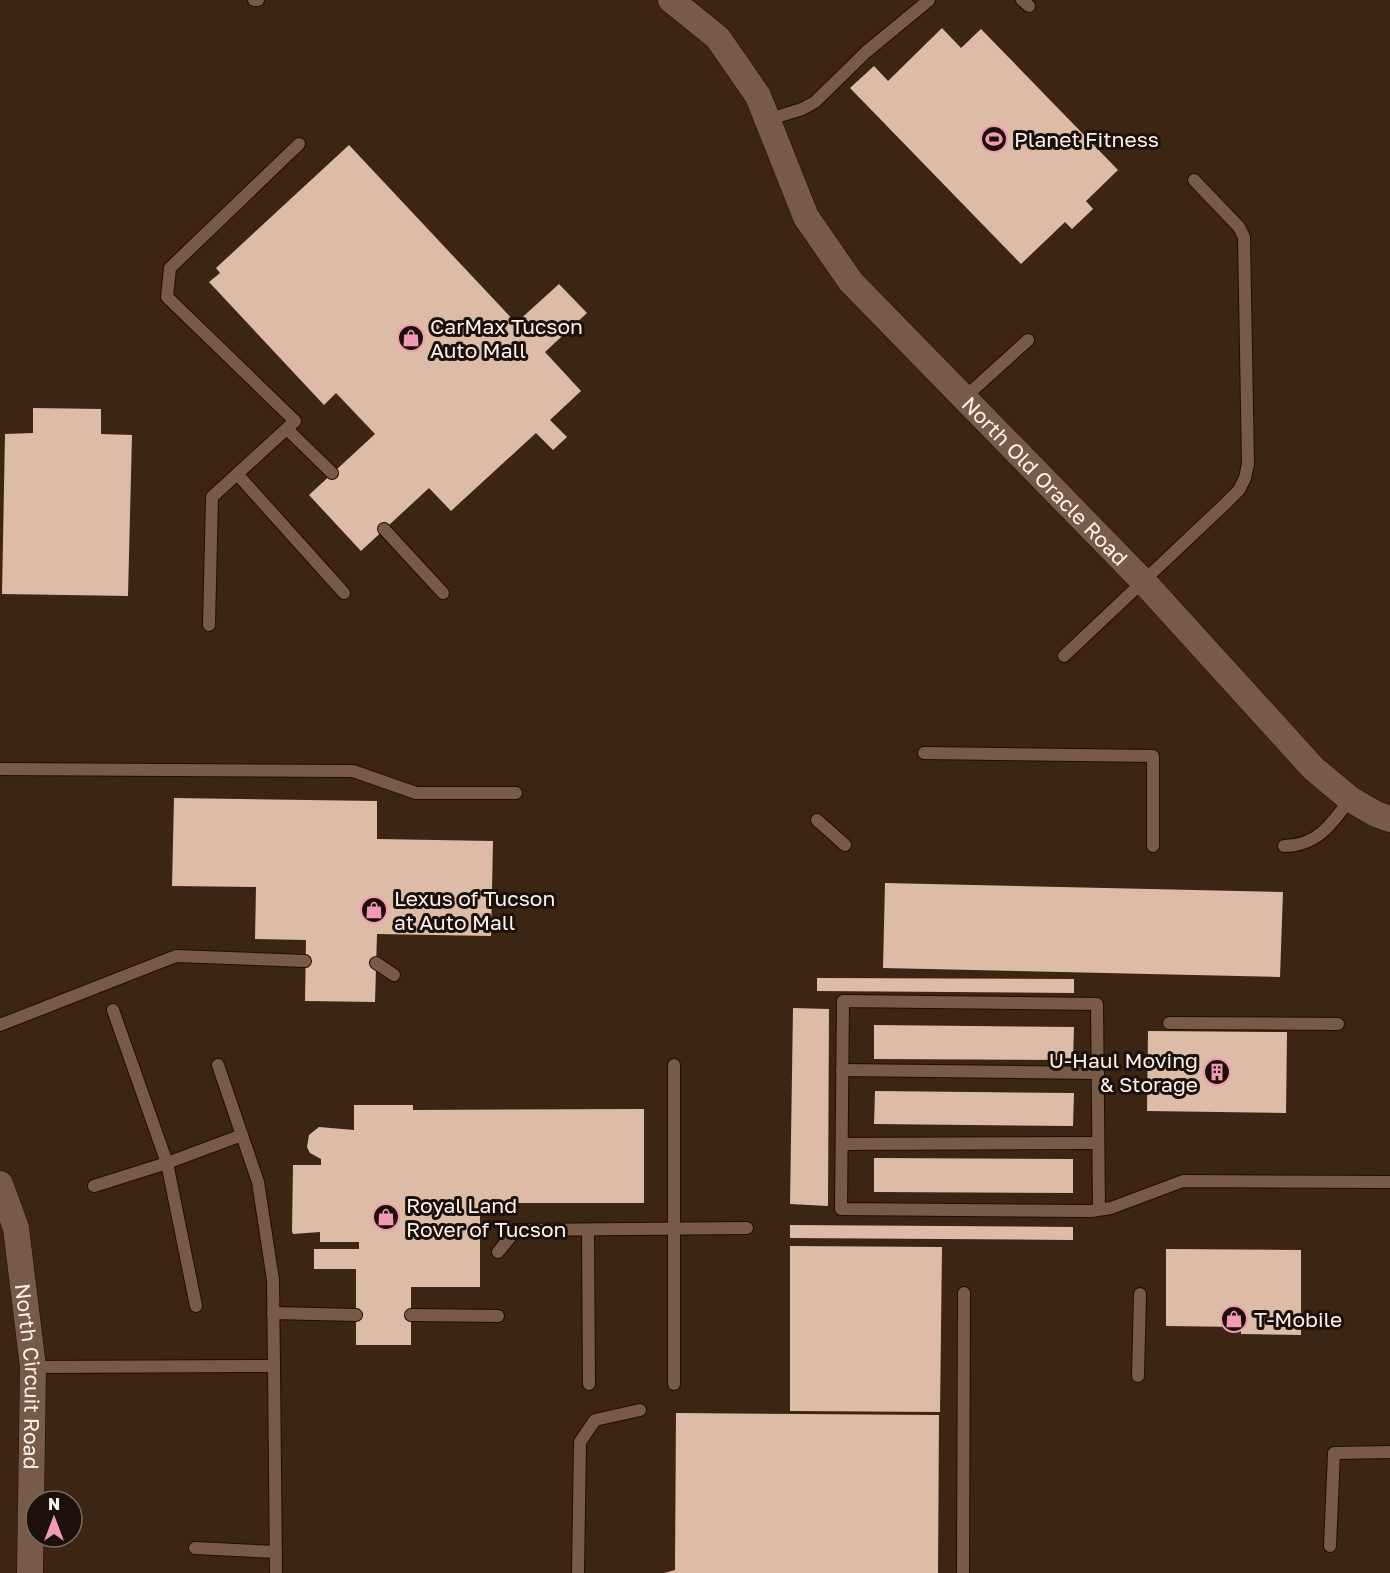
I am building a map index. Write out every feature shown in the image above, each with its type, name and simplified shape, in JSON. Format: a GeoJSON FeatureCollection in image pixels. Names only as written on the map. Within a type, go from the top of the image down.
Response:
{"type":"FeatureCollection","features":[{"type":"Feature","properties":{"kind":"street","name":"North Old Oracle Road"},"geometry":{"type":"LineString","coordinates":[[671,0],[718,38],[758,96],[806,217],[851,282],[1143,581],[1313,768],[1350,800],[1390,819]]}},
{"type":"Feature","properties":{"kind":"street","name":"North Circuit Road"},"geometry":{"type":"LineString","coordinates":[[0,1184],[16,1228],[33,1367],[30,1573]]}},
{"type":"Feature","properties":{"kind":"lane"},"geometry":{"type":"LineString","coordinates":[[767,120],[802,109],[815,102],[866,52],[929,0]]}},
{"type":"Feature","properties":{"kind":"lane"},"geometry":{"type":"LineString","coordinates":[[209,625],[212,497],[295,421],[167,297],[170,268],[299,144]]}},
{"type":"Feature","properties":{"kind":"lane"},"geometry":{"type":"LineString","coordinates":[[1064,656],[1239,490],[1248,464],[1244,237],[1239,227],[1194,180]]}},
{"type":"Feature","properties":{"kind":"lane"},"geometry":{"type":"LineString","coordinates":[[964,398],[1028,340]]}},
{"type":"Feature","properties":{"kind":"lane"},"geometry":{"type":"LineString","coordinates":[[287,429],[332,473]]}},
{"type":"Feature","properties":{"kind":"lane"},"geometry":{"type":"LineString","coordinates":[[238,475],[344,593]]}},
{"type":"Feature","properties":{"kind":"lane"},"geometry":{"type":"LineString","coordinates":[[384,529],[443,593]]}},
{"type":"Feature","properties":{"kind":"lane"},"geometry":{"type":"LineString","coordinates":[[924,753],[1153,756],[1153,846]]}},
{"type":"Feature","properties":{"kind":"lane"},"geometry":{"type":"LineString","coordinates":[[0,769],[353,771],[416,793],[516,793]]}},
{"type":"Feature","properties":{"kind":"lane"},"geometry":{"type":"LineString","coordinates":[[1284,846],[1299,846],[1322,835],[1350,800]]}},
{"type":"Feature","properties":{"kind":"lane"},"geometry":{"type":"LineString","coordinates":[[818,820],[845,845]]}},
{"type":"Feature","properties":{"kind":"lane"},"geometry":{"type":"LineString","coordinates":[[0,1025],[176,956],[305,961]]}},
{"type":"Feature","properties":{"kind":"lane"},"geometry":{"type":"LineString","coordinates":[[376,963],[394,975]]}},
{"type":"Feature","properties":{"kind":"lane"},"geometry":{"type":"LineString","coordinates":[[1099,1210],[1097,1004],[843,1001],[841,1209],[1099,1210],[1112,1208],[1183,1181],[1390,1182]]}},
{"type":"Feature","properties":{"kind":"lane"},"geometry":{"type":"LineString","coordinates":[[113,1010],[167,1164],[196,1306]]}},
{"type":"Feature","properties":{"kind":"lane"},"geometry":{"type":"LineString","coordinates":[[1169,1023],[1338,1024]]}},
{"type":"Feature","properties":{"kind":"lane"},"geometry":{"type":"LineString","coordinates":[[218,1065],[258,1182],[273,1280],[276,1573]]}},
{"type":"Feature","properties":{"kind":"lane"},"geometry":{"type":"LineString","coordinates":[[674,1065],[676,1229],[674,1384]]}},
{"type":"Feature","properties":{"kind":"lane"},"geometry":{"type":"LineString","coordinates":[[842,1070],[1098,1073]]}},
{"type":"Feature","properties":{"kind":"lane"},"geometry":{"type":"LineString","coordinates":[[94,1186],[167,1164],[242,1135]]}},
{"type":"Feature","properties":{"kind":"lane"},"geometry":{"type":"LineString","coordinates":[[842,1144],[1098,1143]]}},
{"type":"Feature","properties":{"kind":"lane"},"geometry":{"type":"LineString","coordinates":[[498,1252],[516,1230],[747,1228]]}},
{"type":"Feature","properties":{"kind":"lane"},"geometry":{"type":"LineString","coordinates":[[588,1230],[589,1384]]}},
{"type":"Feature","properties":{"kind":"lane"},"geometry":{"type":"LineString","coordinates":[[963,1573],[964,1293]]}},
{"type":"Feature","properties":{"kind":"lane"},"geometry":{"type":"LineString","coordinates":[[1138,1376],[1140,1294]]}},
{"type":"Feature","properties":{"kind":"lane"},"geometry":{"type":"LineString","coordinates":[[273,1313],[356,1315]]}},
{"type":"Feature","properties":{"kind":"lane"},"geometry":{"type":"LineString","coordinates":[[411,1315],[498,1316]]}},
{"type":"Feature","properties":{"kind":"lane"},"geometry":{"type":"LineString","coordinates":[[33,1367],[274,1366]]}},
{"type":"Feature","properties":{"kind":"lane"},"geometry":{"type":"LineString","coordinates":[[578,1573],[580,1442],[595,1420],[640,1410]]}},
{"type":"Feature","properties":{"kind":"lane"},"geometry":{"type":"LineString","coordinates":[[1330,1546],[1334,1453],[1390,1452]]}},
{"type":"Feature","properties":{"kind":"lane"},"geometry":{"type":"LineString","coordinates":[[195,1548],[276,1552]]}},
{"type":"Feature","properties":{"kind":"building","name":"Planet Fitness"},"geometry":{"type":"Polygon","coordinates":[[[942,28],[961,48],[981,29],[1118,170],[1086,201],[1093,209],[1072,229],[1065,222],[1021,264],[850,88],[874,66],[888,81],[942,28]]]}},
{"type":"Feature","properties":{"kind":"building","name":"CarMax Tucson Auto Mall"},"geometry":{"type":"Polygon","coordinates":[[[349,145],[516,323],[559,284],[587,313],[545,352],[581,391],[550,420],[567,437],[553,450],[536,433],[451,511],[429,488],[361,551],[309,495],[375,434],[336,393],[324,405],[209,282],[220,273],[216,268],[349,145]]]}},
{"type":"Feature","properties":{"kind":"building"},"geometry":{"type":"Polygon","coordinates":[[[33,408],[101,409],[101,434],[132,435],[128,596],[2,594],[5,434],[33,433],[33,408]]]}},
{"type":"Feature","properties":{"kind":"building","name":"Lexus of Tucson at Auto Mall"},"geometry":{"type":"Polygon","coordinates":[[[174,798],[377,801],[377,839],[493,841],[491,936],[377,934],[375,1002],[305,1001],[306,940],[255,939],[256,887],[172,886],[174,798]]]}},
{"type":"Feature","properties":{"kind":"building"},"geometry":{"type":"Polygon","coordinates":[[[885,883],[1283,892],[1280,977],[883,968],[885,883]]]}},
{"type":"Feature","properties":{"kind":"building"},"geometry":{"type":"Polygon","coordinates":[[[817,978],[1074,979],[1074,993],[817,991],[817,978]]]}},
{"type":"Feature","properties":{"kind":"building"},"geometry":{"type":"Polygon","coordinates":[[[793,1008],[829,1009],[828,1206],[790,1204],[793,1008]]]}},
{"type":"Feature","properties":{"kind":"building"},"geometry":{"type":"Polygon","coordinates":[[[874,1025],[1074,1027],[1073,1060],[874,1059],[874,1025]]]}},
{"type":"Feature","properties":{"kind":"building","name":"U-Haul Moving & Storage"},"geometry":{"type":"Polygon","coordinates":[[[1148,1031],[1287,1032],[1286,1113],[1147,1111],[1148,1031]]]}},
{"type":"Feature","properties":{"kind":"building"},"geometry":{"type":"Polygon","coordinates":[[[875,1091],[1074,1093],[1073,1126],[874,1124],[875,1091]]]}},
{"type":"Feature","properties":{"kind":"building","name":"Royal Land Rover of Tucson"},"geometry":{"type":"Polygon","coordinates":[[[354,1105],[413,1105],[413,1110],[644,1109],[644,1203],[480,1203],[480,1287],[411,1287],[411,1345],[356,1345],[356,1269],[314,1269],[314,1249],[359,1249],[359,1242],[320,1242],[320,1232],[293,1234],[292,1231],[293,1165],[321,1165],[321,1159],[310,1153],[307,1147],[309,1135],[319,1127],[354,1130],[354,1105]]]}},
{"type":"Feature","properties":{"kind":"building"},"geometry":{"type":"Polygon","coordinates":[[[874,1158],[1073,1159],[1073,1193],[874,1192],[874,1158]]]}},
{"type":"Feature","properties":{"kind":"building"},"geometry":{"type":"Polygon","coordinates":[[[790,1225],[1073,1227],[1073,1240],[790,1238],[790,1225]]]}},
{"type":"Feature","properties":{"kind":"building"},"geometry":{"type":"Polygon","coordinates":[[[790,1246],[942,1247],[940,1412],[790,1411],[790,1246]]]}},
{"type":"Feature","properties":{"kind":"building"},"geometry":{"type":"Polygon","coordinates":[[[1166,1249],[1301,1250],[1301,1335],[1241,1334],[1241,1327],[1166,1326],[1166,1249]]]}},
{"type":"Feature","properties":{"kind":"building"},"geometry":{"type":"Polygon","coordinates":[[[676,1413],[939,1415],[938,1573],[664,1573],[675,1570],[676,1413]]]}},
{"type":"Feature","properties":{"kind":"place","name":"Planet Fitness"},"geometry":{"type":"Point","coordinates":[994,139]}},
{"type":"Feature","properties":{"kind":"place","name":"CarMax Tucson Auto Mall"},"geometry":{"type":"Point","coordinates":[411,338]}},
{"type":"Feature","properties":{"kind":"place","name":"Lexus of Tucson at Auto Mall"},"geometry":{"type":"Point","coordinates":[374,910]}},
{"type":"Feature","properties":{"kind":"place","name":"U-Haul Moving & Storage"},"geometry":{"type":"Point","coordinates":[1217,1072]}},
{"type":"Feature","properties":{"kind":"place","name":"Royal Land Rover of Tucson"},"geometry":{"type":"Point","coordinates":[386,1217]}},
{"type":"Feature","properties":{"kind":"place","name":"T-Mobile"},"geometry":{"type":"Point","coordinates":[1234,1319]}}]}
